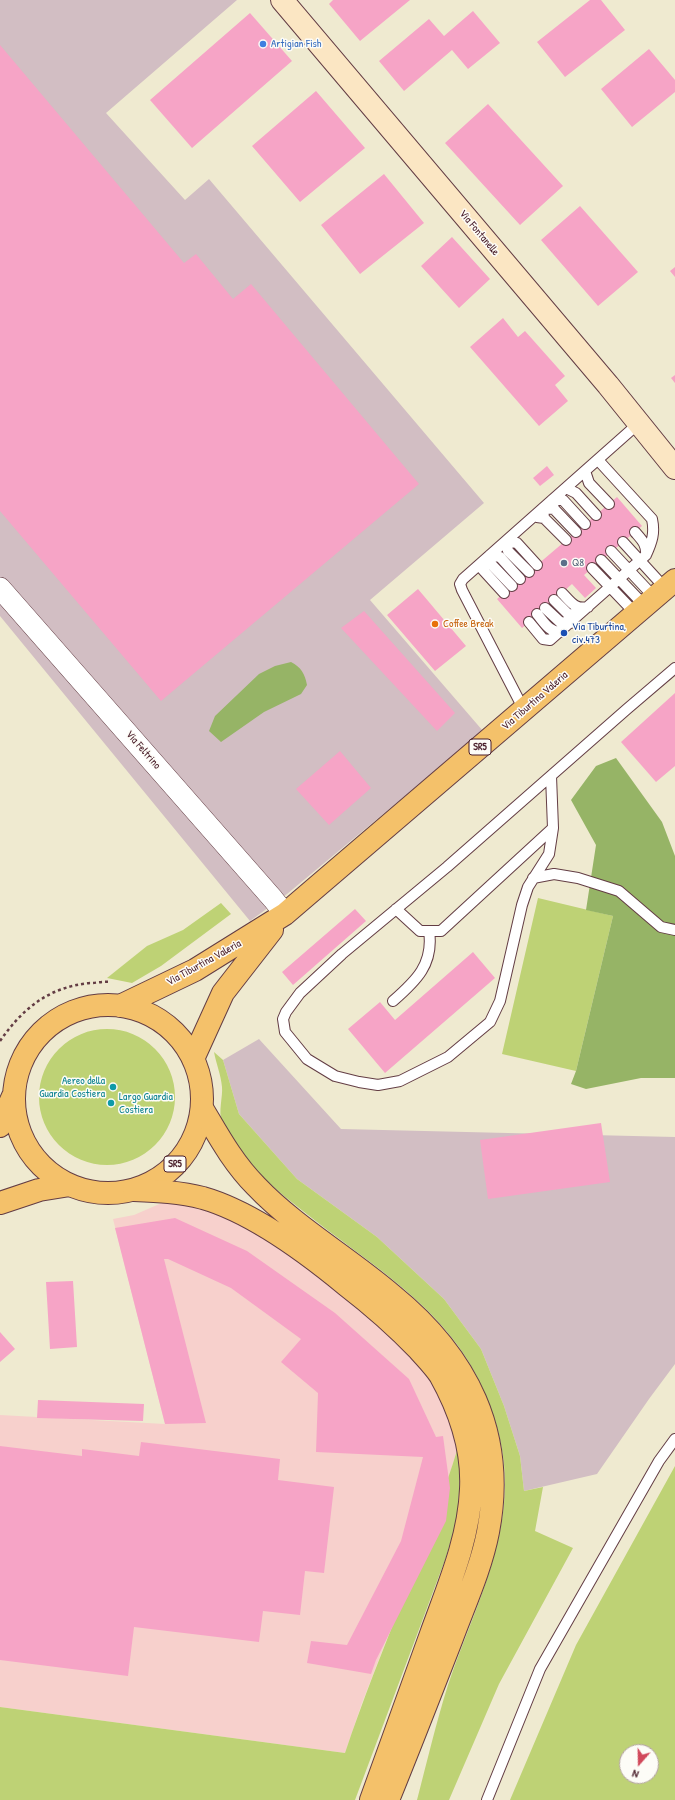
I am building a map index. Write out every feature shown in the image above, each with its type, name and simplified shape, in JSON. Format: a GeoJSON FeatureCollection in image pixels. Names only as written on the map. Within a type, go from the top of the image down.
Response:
{"type":"FeatureCollection","features":[{"type":"Feature","properties":{"kind":"main road","name":"Via Tiburtina Valeria"},"geometry":{"type":"LineString","coordinates":[[120,1006],[195,970],[285,914],[655,597]]}},
{"type":"Feature","properties":{"kind":"main road","name":"Via Tiburtina Valeria"},"geometry":{"type":"LineString","coordinates":[[193,1059],[223,993],[285,914]]}},
{"type":"Feature","properties":{"kind":"main road","name":"SR5"},"geometry":{"type":"LineString","coordinates":[[94,1006],[120,1006],[142,1012],[163,1023],[180,1039],[193,1059],[199,1074],[202,1091],[202,1108],[195,1135],[180,1159],[159,1178],[134,1190],[112,1193],[91,1191],[70,1185],[53,1176],[39,1164],[28,1149],[16,1120],[14,1096],[18,1070],[29,1047],[47,1027],[69,1013],[94,1006]]}},
{"type":"Feature","properties":{"kind":"main road","name":"SR5"},"geometry":{"type":"LineString","coordinates":[[0,1126],[14,1096]]}},
{"type":"Feature","properties":{"kind":"main road"},"geometry":{"type":"LineString","coordinates":[[202,1108],[226,1150],[257,1188],[306,1228],[392,1294],[430,1329],[447,1349],[474,1395],[488,1437],[492,1462],[493,1484],[489,1525],[482,1556],[388,1800]]}},
{"type":"Feature","properties":{"kind":"main road","name":"SR5"},"geometry":{"type":"LineString","coordinates":[[0,1203],[39,1190],[70,1185]]}},
{"type":"Feature","properties":{"kind":"main road"},"geometry":{"type":"LineString","coordinates":[[134,1190],[177,1193],[203,1199],[231,1208],[257,1221],[334,1275],[401,1331],[439,1374],[457,1412],[463,1430],[470,1469],[471,1489],[463,1537],[450,1582],[371,1800]]}},
{"type":"Feature","properties":{"kind":"street","name":"Via Fontanelle"},"geometry":{"type":"LineString","coordinates":[[282,0],[639,423],[675,468]]}},
{"type":"Feature","properties":{"kind":"street","name":"Via Feltrino"},"geometry":{"type":"LineString","coordinates":[[0,588],[285,914]]}},
{"type":"Feature","properties":{"kind":"lane"},"geometry":{"type":"LineString","coordinates":[[524,710],[460,584],[463,578],[482,562],[496,553],[506,541],[533,517],[543,513],[584,471],[639,423]]}},
{"type":"Feature","properties":{"kind":"lane"},"geometry":{"type":"LineString","coordinates":[[529,622],[543,639],[550,640],[643,558],[654,532],[652,520],[598,460]]}},
{"type":"Feature","properties":{"kind":"lane"},"geometry":{"type":"LineString","coordinates":[[584,471],[589,483],[609,504]]}},
{"type":"Feature","properties":{"kind":"lane"},"geometry":{"type":"LineString","coordinates":[[568,488],[589,483]]}},
{"type":"Feature","properties":{"kind":"lane"},"geometry":{"type":"LineString","coordinates":[[568,488],[576,493],[596,515]]}},
{"type":"Feature","properties":{"kind":"lane"},"geometry":{"type":"LineString","coordinates":[[568,488],[585,524]]}},
{"type":"Feature","properties":{"kind":"lane"},"geometry":{"type":"LineString","coordinates":[[553,504],[576,532]]}},
{"type":"Feature","properties":{"kind":"lane"},"geometry":{"type":"LineString","coordinates":[[543,513],[566,540]]}},
{"type":"Feature","properties":{"kind":"lane"},"geometry":{"type":"LineString","coordinates":[[635,532],[646,548],[643,558],[655,597]]}},
{"type":"Feature","properties":{"kind":"lane"},"geometry":{"type":"LineString","coordinates":[[506,541],[517,543],[533,568]]}},
{"type":"Feature","properties":{"kind":"lane"},"geometry":{"type":"LineString","coordinates":[[622,542],[643,558]]}},
{"type":"Feature","properties":{"kind":"lane"},"geometry":{"type":"LineString","coordinates":[[611,552],[655,597]]}},
{"type":"Feature","properties":{"kind":"lane"},"geometry":{"type":"LineString","coordinates":[[496,553],[520,579]]}},
{"type":"Feature","properties":{"kind":"lane"},"geometry":{"type":"LineString","coordinates":[[601,560],[619,579],[655,597]]}},
{"type":"Feature","properties":{"kind":"lane"},"geometry":{"type":"LineString","coordinates":[[482,562],[492,564],[512,586]]}},
{"type":"Feature","properties":{"kind":"lane"},"geometry":{"type":"LineString","coordinates":[[482,562],[483,570],[504,593]]}},
{"type":"Feature","properties":{"kind":"lane"},"geometry":{"type":"LineString","coordinates":[[592,568],[610,587],[655,597]]}},
{"type":"Feature","properties":{"kind":"lane"},"geometry":{"type":"LineString","coordinates":[[562,593],[575,607],[588,607]]}},
{"type":"Feature","properties":{"kind":"lane"},"geometry":{"type":"LineString","coordinates":[[554,600],[568,614],[578,615]]}},
{"type":"Feature","properties":{"kind":"lane"},"geometry":{"type":"LineString","coordinates":[[560,632],[554,632],[550,629],[541,611],[560,622],[570,623]]}},
{"type":"Feature","properties":{"kind":"lane"},"geometry":{"type":"LineString","coordinates":[[551,776],[553,828],[549,854],[528,887],[522,905],[500,1001],[490,1022],[448,1056],[400,1081],[378,1085],[335,1076],[307,1059],[285,1032],[283,1020],[286,1012],[300,993],[342,954],[675,668]]}},
{"type":"Feature","properties":{"kind":"lane"},"geometry":{"type":"LineString","coordinates":[[396,909],[420,931],[441,931],[553,828]]}},
{"type":"Feature","properties":{"kind":"lane"},"geometry":{"type":"LineString","coordinates":[[533,878],[554,874],[572,877],[620,891],[661,927],[675,930]]}},
{"type":"Feature","properties":{"kind":"lane"},"geometry":{"type":"LineString","coordinates":[[393,1001],[415,982],[425,966],[431,945],[429,931]]}},
{"type":"Feature","properties":{"kind":"lane"},"geometry":{"type":"LineString","coordinates":[[487,1800],[540,1669],[659,1461],[675,1439]]}},
{"type":"Feature","properties":{"kind":"path"},"geometry":{"type":"LineString","coordinates":[[0,1041],[13,1022],[28,1008],[45,996],[74,985],[107,982],[115,983]]}},
{"type":"Feature","properties":{"kind":"shaded area"},"geometry":{"type":"Polygon","coordinates":[[[0,0],[237,0],[106,113],[185,200],[209,179],[484,503],[370,600],[483,731],[287,894],[250,921],[0,616],[0,0]]]}},
{"type":"Feature","properties":{"kind":"shaded area"},"geometry":{"type":"Polygon","coordinates":[[[259,1039],[341,1129],[675,1137],[675,1364],[597,1474],[524,1491],[520,1456],[504,1406],[481,1349],[444,1299],[377,1237],[297,1179],[239,1114],[223,1060],[259,1039]]]}},
{"type":"Feature","properties":{"kind":"shaded area"},"geometry":{"type":"Polygon","coordinates":[[[164,1202],[205,1209],[249,1228],[299,1262],[387,1330],[416,1362],[432,1383],[444,1407],[459,1444],[445,1489],[362,1703],[345,1753],[0,1707],[0,1415],[165,1424],[113,1219],[134,1215],[164,1202]]]}},
{"type":"Feature","properties":{"kind":"green space"},"geometry":{"type":"Polygon","coordinates":[[[291,662],[302,671],[305,677],[307,685],[301,694],[264,712],[221,742],[209,731],[215,716],[259,674],[275,666],[291,662]]]}},
{"type":"Feature","properties":{"kind":"green space"},"geometry":{"type":"Polygon","coordinates":[[[616,758],[662,822],[675,856],[675,1078],[641,1078],[586,1089],[571,1084],[576,1071],[613,916],[586,910],[596,845],[571,800],[596,766],[616,758]]]}},
{"type":"Feature","properties":{"kind":"green space"},"geometry":{"type":"Polygon","coordinates":[[[538,898],[613,916],[576,1071],[502,1054],[538,898]]]}},
{"type":"Feature","properties":{"kind":"green space"},"geometry":{"type":"Polygon","coordinates":[[[221,903],[231,914],[161,966],[132,983],[107,978],[147,946],[183,930],[221,903]]]}},
{"type":"Feature","properties":{"kind":"green space"},"geometry":{"type":"Polygon","coordinates":[[[100,1029],[114,1029],[133,1034],[145,1040],[160,1054],[170,1071],[174,1084],[174,1110],[170,1123],[164,1135],[150,1150],[145,1154],[127,1162],[114,1165],[100,1165],[81,1160],[69,1154],[54,1140],[50,1135],[42,1117],[39,1104],[39,1090],[44,1071],[50,1059],[64,1044],[69,1040],[87,1032],[100,1029]]]}},
{"type":"Feature","properties":{"kind":"green space"},"geometry":{"type":"Polygon","coordinates":[[[214,1052],[223,1060],[239,1114],[297,1179],[377,1237],[444,1299],[481,1349],[504,1406],[520,1456],[524,1491],[543,1487],[535,1531],[573,1548],[499,1684],[449,1800],[417,1800],[448,1685],[485,1586],[499,1535],[503,1509],[505,1473],[503,1453],[496,1424],[476,1374],[458,1345],[437,1320],[414,1297],[389,1276],[280,1192],[264,1178],[247,1158],[231,1136],[221,1118],[222,1087],[214,1052]]]}},
{"type":"Feature","properties":{"kind":"green space"},"geometry":{"type":"Polygon","coordinates":[[[459,1444],[460,1478],[457,1520],[445,1560],[355,1800],[0,1800],[0,1707],[345,1753],[373,1676],[433,1522],[459,1444]]]}},
{"type":"Feature","properties":{"kind":"green space"},"geometry":{"type":"Polygon","coordinates":[[[675,1466],[675,1800],[510,1800],[576,1645],[675,1466]]]}},
{"type":"Feature","properties":{"kind":"building"},"geometry":{"type":"Polygon","coordinates":[[[333,0],[410,0],[360,41],[329,4],[333,0]]]}},
{"type":"Feature","properties":{"kind":"building"},"geometry":{"type":"Polygon","coordinates":[[[590,0],[601,0],[625,30],[565,77],[537,42],[590,0]]]}},
{"type":"Feature","properties":{"kind":"building"},"geometry":{"type":"Polygon","coordinates":[[[473,11],[500,43],[468,69],[452,50],[404,91],[379,61],[429,19],[444,36],[473,11]]]}},
{"type":"Feature","properties":{"kind":"building"},"geometry":{"type":"Polygon","coordinates":[[[250,13],[292,61],[192,148],[150,100],[250,13]]]}},
{"type":"Feature","properties":{"kind":"building"},"geometry":{"type":"Polygon","coordinates":[[[0,45],[184,263],[196,254],[233,299],[251,284],[419,484],[161,701],[0,511],[0,45]]]}},
{"type":"Feature","properties":{"kind":"building"},"geometry":{"type":"Polygon","coordinates":[[[649,49],[675,80],[675,92],[632,127],[601,89],[649,49]]]}},
{"type":"Feature","properties":{"kind":"building"},"geometry":{"type":"Polygon","coordinates":[[[316,91],[365,148],[300,202],[252,146],[316,91]]]}},
{"type":"Feature","properties":{"kind":"building"},"geometry":{"type":"Polygon","coordinates":[[[488,104],[563,186],[520,225],[445,143],[488,104]]]}},
{"type":"Feature","properties":{"kind":"building"},"geometry":{"type":"Polygon","coordinates":[[[384,174],[424,223],[360,274],[321,225],[384,174]]]}},
{"type":"Feature","properties":{"kind":"building"},"geometry":{"type":"Polygon","coordinates":[[[580,206],[638,272],[598,306],[541,240],[580,206]]]}},
{"type":"Feature","properties":{"kind":"building"},"geometry":{"type":"Polygon","coordinates":[[[452,237],[490,279],[459,308],[421,266],[452,237]]]}},
{"type":"Feature","properties":{"kind":"building"},"geometry":{"type":"Polygon","coordinates":[[[675,267],[675,277],[670,271],[675,267]]]}},
{"type":"Feature","properties":{"kind":"building"},"geometry":{"type":"Polygon","coordinates":[[[503,318],[518,337],[525,331],[565,376],[555,385],[568,401],[539,426],[470,347],[503,318]]]}},
{"type":"Feature","properties":{"kind":"building"},"geometry":{"type":"Polygon","coordinates":[[[675,375],[675,383],[671,378],[675,375]]]}},
{"type":"Feature","properties":{"kind":"building"},"geometry":{"type":"Polygon","coordinates":[[[547,466],[554,475],[540,486],[533,478],[547,466]]]}},
{"type":"Feature","properties":{"kind":"building"},"geometry":{"type":"Polygon","coordinates":[[[617,497],[642,526],[584,575],[596,588],[585,598],[572,584],[522,628],[497,599],[617,497]]]}},
{"type":"Feature","properties":{"kind":"building"},"geometry":{"type":"Polygon","coordinates":[[[418,589],[466,646],[435,671],[387,615],[418,589]]]}},
{"type":"Feature","properties":{"kind":"building"},"geometry":{"type":"Polygon","coordinates":[[[364,611],[455,713],[437,731],[341,628],[364,611]]]}},
{"type":"Feature","properties":{"kind":"building"},"geometry":{"type":"Polygon","coordinates":[[[675,693],[675,766],[656,782],[621,742],[675,693]]]}},
{"type":"Feature","properties":{"kind":"building"},"geometry":{"type":"Polygon","coordinates":[[[340,751],[371,788],[329,825],[296,789],[340,751]]]}},
{"type":"Feature","properties":{"kind":"building"},"geometry":{"type":"Polygon","coordinates":[[[355,909],[366,921],[293,985],[282,972],[355,909]]]}},
{"type":"Feature","properties":{"kind":"building"},"geometry":{"type":"Polygon","coordinates":[[[473,952],[495,978],[385,1073],[348,1029],[380,1002],[395,1020],[473,952]]]}},
{"type":"Feature","properties":{"kind":"building"},"geometry":{"type":"Polygon","coordinates":[[[601,1123],[610,1182],[488,1199],[480,1140],[601,1123]]]}},
{"type":"Feature","properties":{"kind":"building"},"geometry":{"type":"Polygon","coordinates":[[[175,1218],[247,1251],[335,1313],[409,1379],[436,1437],[443,1436],[450,1488],[446,1521],[376,1660],[371,1674],[307,1663],[311,1641],[347,1645],[401,1541],[423,1457],[316,1452],[318,1393],[281,1362],[301,1339],[231,1288],[168,1259],[164,1259],[206,1423],[165,1424],[115,1228],[175,1218]]]}},
{"type":"Feature","properties":{"kind":"building"},"geometry":{"type":"Polygon","coordinates":[[[73,1281],[77,1347],[50,1349],[46,1282],[73,1281]]]}},
{"type":"Feature","properties":{"kind":"building"},"geometry":{"type":"Polygon","coordinates":[[[0,1332],[15,1349],[0,1362],[0,1332]]]}},
{"type":"Feature","properties":{"kind":"building"},"geometry":{"type":"Polygon","coordinates":[[[38,1400],[144,1404],[143,1421],[37,1418],[38,1400]]]}},
{"type":"Feature","properties":{"kind":"building"},"geometry":{"type":"Polygon","coordinates":[[[141,1442],[280,1459],[278,1480],[334,1487],[324,1573],[305,1571],[300,1615],[263,1611],[259,1642],[134,1627],[128,1676],[0,1660],[0,1446],[82,1456],[82,1449],[139,1456],[141,1442]]]}},
{"type":"Feature","properties":{"kind":"place","name":"Artigian Fish"},"geometry":{"type":"Point","coordinates":[263,44]}},
{"type":"Feature","properties":{"kind":"place","name":"Q8"},"geometry":{"type":"Point","coordinates":[564,563]}},
{"type":"Feature","properties":{"kind":"place","name":"Coffee Break"},"geometry":{"type":"Point","coordinates":[435,624]}},
{"type":"Feature","properties":{"kind":"place","name":"Via Tiburtina, civ.473"},"geometry":{"type":"Point","coordinates":[564,633]}},
{"type":"Feature","properties":{"kind":"place","name":"Aereo della Guardia Costiera"},"geometry":{"type":"Point","coordinates":[113,1087]}},
{"type":"Feature","properties":{"kind":"place","name":"Largo Guardia Costiera"},"geometry":{"type":"Point","coordinates":[111,1103]}}]}
